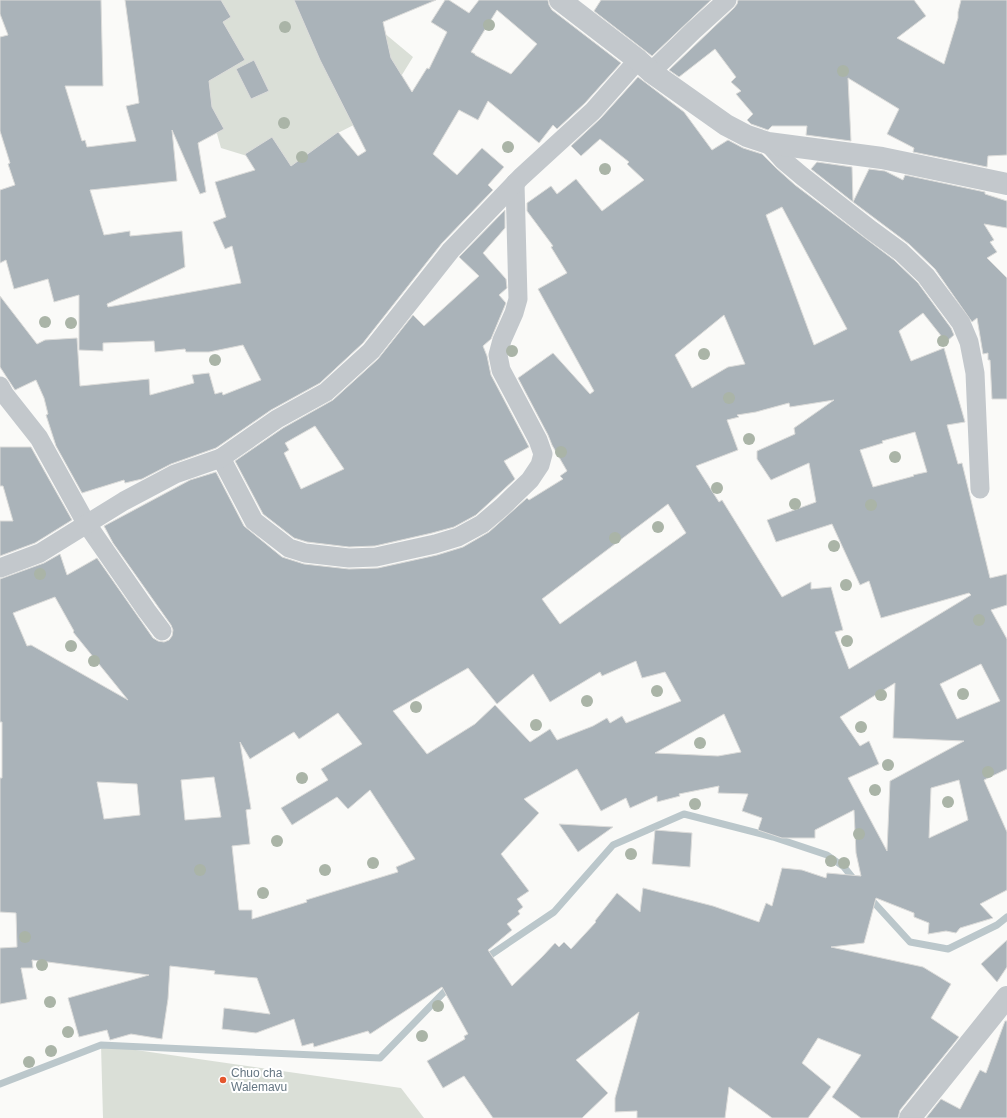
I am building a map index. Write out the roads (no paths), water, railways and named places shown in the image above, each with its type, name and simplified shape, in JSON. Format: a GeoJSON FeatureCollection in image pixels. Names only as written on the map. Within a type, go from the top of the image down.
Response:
{"type":"FeatureCollection","features":[{"type":"Feature","properties":{"kind":"street"},"geometry":{"type":"LineString","coordinates":[[560,0],[645,66],[726,125],[748,136],[768,142],[834,150],[882,158],[1007,184]]}},
{"type":"Feature","properties":{"kind":"street"},"geometry":{"type":"LineString","coordinates":[[0,568],[40,553],[86,523],[175,474],[221,458],[277,419],[326,392],[371,351],[451,250],[515,183],[593,111],[645,66],[693,31],[727,0]]}},
{"type":"Feature","properties":{"kind":"street"},"geometry":{"type":"LineString","coordinates":[[768,142],[774,151],[802,176],[901,252],[926,276],[961,323],[969,342],[975,373],[980,488]]}},
{"type":"Feature","properties":{"kind":"street"},"geometry":{"type":"LineString","coordinates":[[221,458],[254,521],[289,548],[304,553],[349,558],[376,557],[436,544],[458,537],[482,524],[502,507],[530,480],[540,465],[542,454],[538,440],[501,370],[498,355],[502,340],[514,313],[518,299],[515,183]]}},
{"type":"Feature","properties":{"kind":"street"},"geometry":{"type":"LineString","coordinates":[[0,386],[5,395],[39,438],[86,523],[162,631]]}},
{"type":"Feature","properties":{"kind":"street"},"geometry":{"type":"LineString","coordinates":[[910,1118],[1007,998]]}},
{"type":"Feature","properties":{"kind":"waterway"},"geometry":{"type":"LineString","coordinates":[[483,960],[554,912],[613,845],[684,814],[773,837],[827,855],[844,867],[856,882]]}},
{"type":"Feature","properties":{"kind":"waterway"},"geometry":{"type":"LineString","coordinates":[[868,896],[910,942],[948,949],[997,925],[1007,917]]}},
{"type":"Feature","properties":{"kind":"waterway"},"geometry":{"type":"LineString","coordinates":[[0,1084],[101,1045],[380,1058],[450,986]]}},
{"type":"Feature","properties":{"kind":"place","name":"Chuo cha Walemavu"},"geometry":{"type":"Point","coordinates":[223,1080]}}]}
